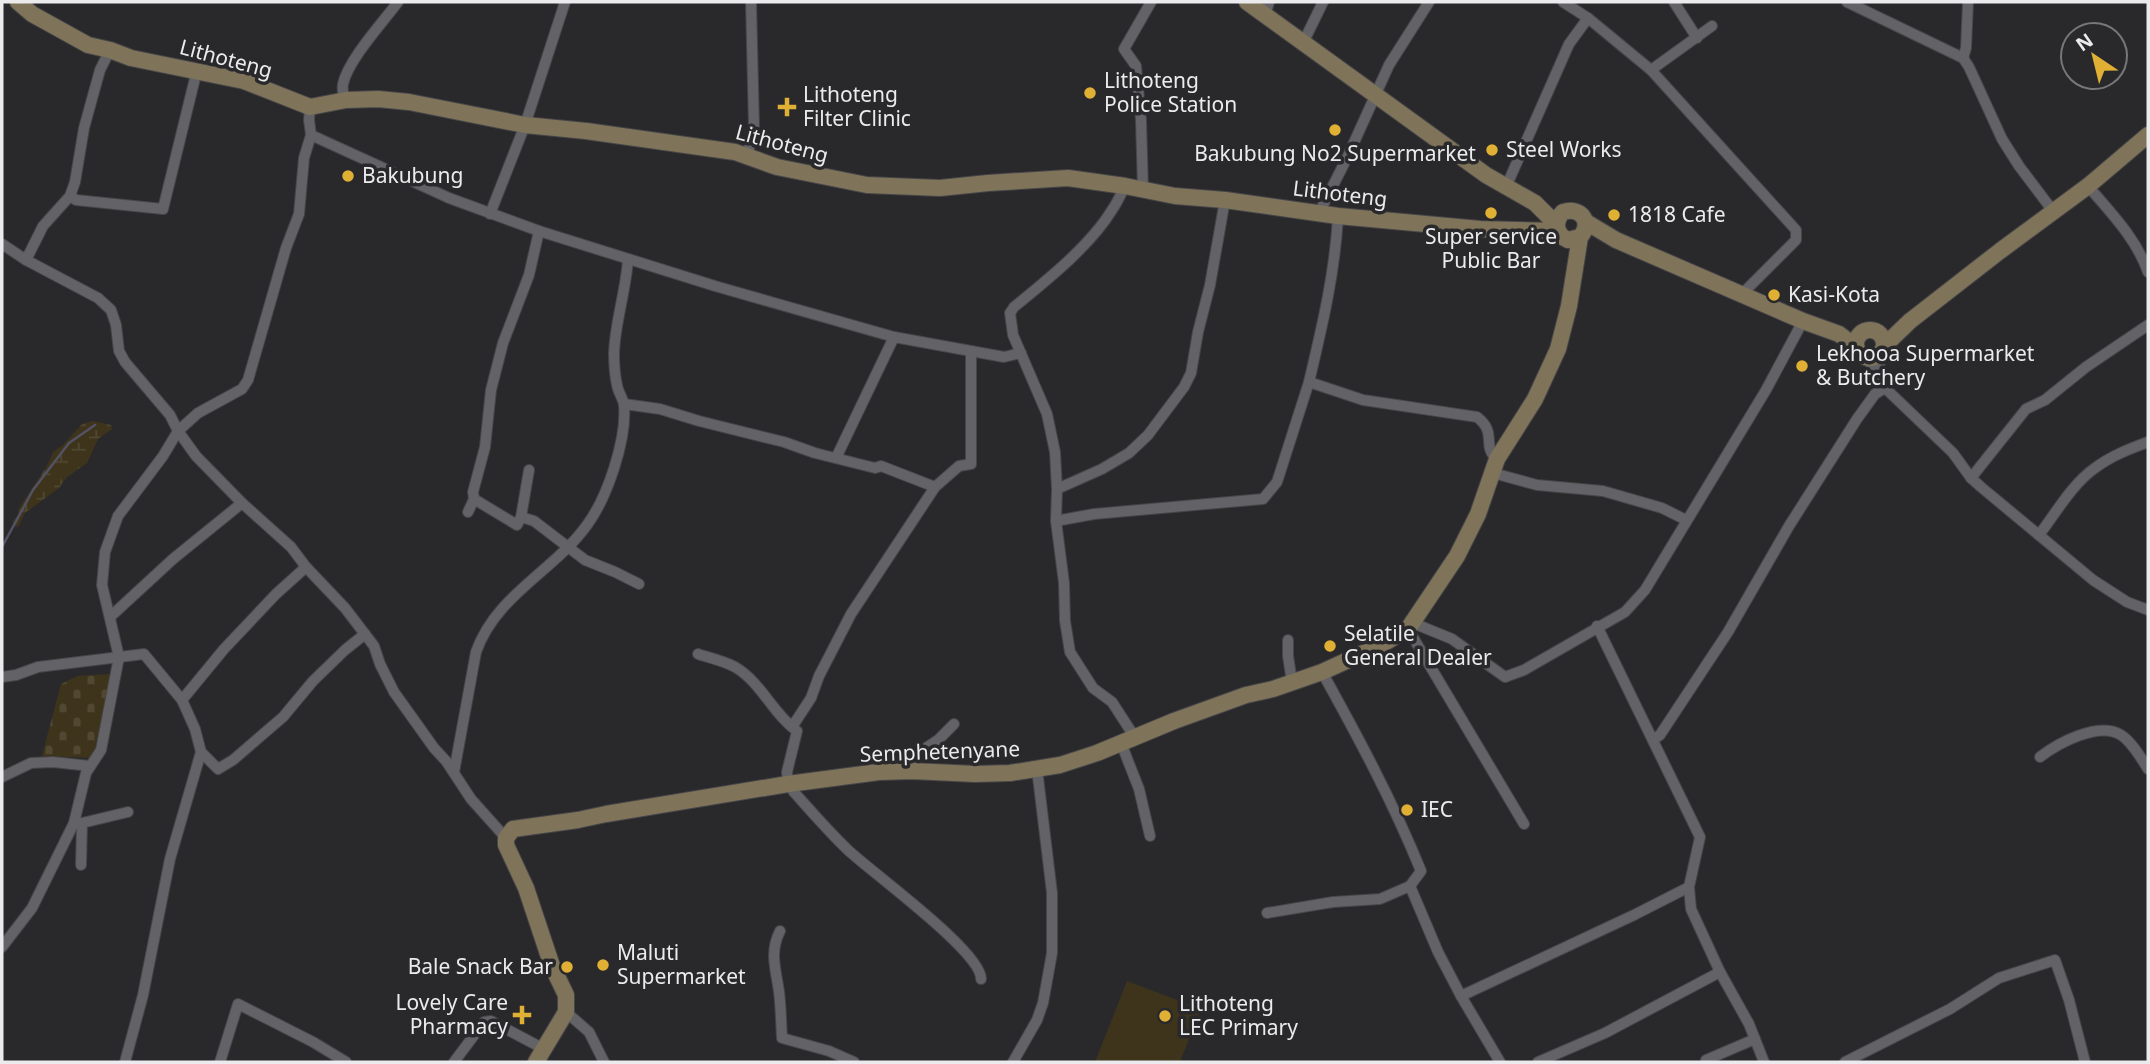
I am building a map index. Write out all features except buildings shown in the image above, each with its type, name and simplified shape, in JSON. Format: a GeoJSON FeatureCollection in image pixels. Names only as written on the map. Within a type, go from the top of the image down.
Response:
{"type":"FeatureCollection","features":[{"type":"Feature","properties":{"kind":"main road","name":"Lithoteng"},"geometry":{"type":"LineString","coordinates":[[18,2],[32,14],[88,45],[131,58],[244,81],[310,107],[346,100],[410,102],[525,125],[715,148],[777,167],[867,185],[916,189],[1068,178],[1175,196],[1225,200],[1338,216],[1480,229],[1571,232]]}},
{"type":"Feature","properties":{"kind":"main road"},"geometry":{"type":"LineString","coordinates":[[1247,2],[1267,9],[1303,43],[1486,176],[1535,203],[1580,212],[1571,232]]}},
{"type":"Feature","properties":{"kind":"main road"},"geometry":{"type":"LineString","coordinates":[[1535,203],[1571,232],[1602,240],[1616,240],[1803,321],[1870,345],[1910,321],[2088,186],[2148,135]]}},
{"type":"Feature","properties":{"kind":"main road"},"geometry":{"type":"LineString","coordinates":[[1565,211],[1559,217],[1571,232]]}},
{"type":"Feature","properties":{"kind":"main road","name":"Semphetenyane"},"geometry":{"type":"LineString","coordinates":[[506,838],[513,829],[879,772],[975,774],[1037,769],[1085,757],[1245,695],[1322,672],[1363,654],[1410,626],[1457,556],[1478,514],[1495,466],[1535,399],[1558,349],[1569,306],[1574,266],[1571,232]]}},
{"type":"Feature","properties":{"kind":"main road"},"geometry":{"type":"LineString","coordinates":[[506,838],[506,845],[526,888],[548,954],[566,995],[566,1012],[540,1056]]}},
{"type":"Feature","properties":{"kind":"street"},"geometry":{"type":"LineString","coordinates":[[346,100],[343,83],[351,64],[398,2]]}},
{"type":"Feature","properties":{"kind":"street"},"geometry":{"type":"LineString","coordinates":[[490,214],[525,125],[565,2]]}},
{"type":"Feature","properties":{"kind":"street"},"geometry":{"type":"LineString","coordinates":[[747,157],[754,127],[751,2]]}},
{"type":"Feature","properties":{"kind":"street"},"geometry":{"type":"LineString","coordinates":[[1143,191],[1136,65],[1124,49],[1152,2]]}},
{"type":"Feature","properties":{"kind":"street"},"geometry":{"type":"LineString","coordinates":[[1303,43],[1323,2]]}},
{"type":"Feature","properties":{"kind":"street"},"geometry":{"type":"LineString","coordinates":[[1319,213],[1389,65],[1429,2]]}},
{"type":"Feature","properties":{"kind":"street"},"geometry":{"type":"LineString","coordinates":[[1563,2],[1588,18],[1651,70],[1796,230],[1796,240],[1741,294]]}},
{"type":"Feature","properties":{"kind":"street"},"geometry":{"type":"LineString","coordinates":[[1674,2],[1697,37]]}},
{"type":"Feature","properties":{"kind":"street"},"geometry":{"type":"LineString","coordinates":[[1847,2],[1963,58],[2002,139],[2053,211]]}},
{"type":"Feature","properties":{"kind":"street"},"geometry":{"type":"LineString","coordinates":[[1963,58],[1968,2]]}},
{"type":"Feature","properties":{"kind":"street"},"geometry":{"type":"LineString","coordinates":[[1506,187],[1569,44],[1588,18]]}},
{"type":"Feature","properties":{"kind":"street"},"geometry":{"type":"LineString","coordinates":[[1651,70],[1712,26]]}},
{"type":"Feature","properties":{"kind":"street"},"geometry":{"type":"LineString","coordinates":[[26,260],[43,226],[70,196],[100,70],[110,50]]}},
{"type":"Feature","properties":{"kind":"street"},"geometry":{"type":"LineString","coordinates":[[70,196],[76,200],[163,209],[197,70]]}},
{"type":"Feature","properties":{"kind":"street"},"geometry":{"type":"LineString","coordinates":[[81,865],[78,823],[86,773],[101,750],[119,657],[102,585],[105,552],[118,516],[163,456],[178,431],[198,413],[242,389],[248,380],[286,248],[299,214],[304,158],[311,135],[310,107]]}},
{"type":"Feature","properties":{"kind":"street"},"geometry":{"type":"LineString","coordinates":[[311,135],[449,198],[538,231],[628,259],[894,337],[1004,357],[1021,353]]}},
{"type":"Feature","properties":{"kind":"street"},"geometry":{"type":"LineString","coordinates":[[1125,186],[1097,230],[1010,313],[1013,335],[1047,414],[1055,452],[1056,521],[1070,652],[1093,688],[1112,702],[1127,740],[1150,836]]}},
{"type":"Feature","properties":{"kind":"street"},"geometry":{"type":"LineString","coordinates":[[2088,186],[2144,248],[2148,272]]}},
{"type":"Feature","properties":{"kind":"street"},"geometry":{"type":"LineString","coordinates":[[1057,489],[1102,469],[1129,453],[1148,435],[1184,387],[1191,373],[1225,200]]}},
{"type":"Feature","properties":{"kind":"street"},"geometry":{"type":"LineString","coordinates":[[1056,521],[1094,514],[1263,499],[1277,482],[1308,382],[1336,256],[1338,216]]}},
{"type":"Feature","properties":{"kind":"street"},"geometry":{"type":"LineString","coordinates":[[468,512],[474,499],[473,492],[485,447],[491,390],[503,343],[528,275],[538,231]]}},
{"type":"Feature","properties":{"kind":"street"},"geometry":{"type":"LineString","coordinates":[[2,244],[26,260],[98,298],[111,310],[119,351],[125,362],[170,415],[196,456],[242,503],[284,540],[345,608],[373,646],[394,692],[471,799],[506,838]]}},
{"type":"Feature","properties":{"kind":"street"},"geometry":{"type":"LineString","coordinates":[[454,772],[477,652],[490,622],[585,528],[608,487],[622,435],[624,404],[617,386],[614,353],[628,259]]}},
{"type":"Feature","properties":{"kind":"street"},"geometry":{"type":"LineString","coordinates":[[1410,626],[1452,639],[1505,677],[1524,670],[1625,612],[1645,590],[1766,390],[1803,321]]}},
{"type":"Feature","properties":{"kind":"street"},"geometry":{"type":"LineString","coordinates":[[1971,478],[2026,409],[2045,400],[2086,367],[2148,325]]}},
{"type":"Feature","properties":{"kind":"street"},"geometry":{"type":"LineString","coordinates":[[836,458],[894,337]]}},
{"type":"Feature","properties":{"kind":"street"},"geometry":{"type":"LineString","coordinates":[[1870,345],[1883,384],[1952,453],[1971,478],[2093,580],[2127,602],[2148,610]]}},
{"type":"Feature","properties":{"kind":"street"},"geometry":{"type":"LineString","coordinates":[[792,727],[811,698],[819,676],[851,614],[935,487],[959,466],[971,464],[971,351]]}},
{"type":"Feature","properties":{"kind":"street"},"geometry":{"type":"LineString","coordinates":[[1308,382],[1363,400],[1477,417],[1486,424],[1495,466],[1538,485],[1603,491],[1662,508],[1686,520]]}},
{"type":"Feature","properties":{"kind":"street"},"geometry":{"type":"LineString","coordinates":[[1654,739],[1728,632],[1788,526],[1857,419],[1883,384]]}},
{"type":"Feature","properties":{"kind":"street"},"geometry":{"type":"LineString","coordinates":[[624,404],[660,409],[836,458],[875,468],[881,466],[935,487]]}},
{"type":"Feature","properties":{"kind":"street"},"geometry":{"type":"LineString","coordinates":[[2039,535],[2092,469],[2115,454],[2148,442]]}},
{"type":"Feature","properties":{"kind":"street"},"geometry":{"type":"LineString","coordinates":[[474,499],[517,525],[521,517],[529,470]]}},
{"type":"Feature","properties":{"kind":"street"},"geometry":{"type":"LineString","coordinates":[[110,617],[173,559],[242,503]]}},
{"type":"Feature","properties":{"kind":"street"},"geometry":{"type":"LineString","coordinates":[[521,517],[534,521],[585,559],[639,584]]}},
{"type":"Feature","properties":{"kind":"street"},"geometry":{"type":"LineString","coordinates":[[182,700],[224,649],[276,594],[306,567]]}},
{"type":"Feature","properties":{"kind":"street"},"geometry":{"type":"LineString","coordinates":[[1410,626],[1524,824]]}},
{"type":"Feature","properties":{"kind":"street"},"geometry":{"type":"LineString","coordinates":[[1597,626],[1700,838],[1689,887],[1691,909],[1720,972],[1749,1024],[1764,1062]]}},
{"type":"Feature","properties":{"kind":"street"},"geometry":{"type":"LineString","coordinates":[[201,752],[219,769],[233,760],[283,717],[313,681],[365,634]]}},
{"type":"Feature","properties":{"kind":"street"},"geometry":{"type":"LineString","coordinates":[[1289,640],[1288,656],[1292,682]]}},
{"type":"Feature","properties":{"kind":"street"},"geometry":{"type":"LineString","coordinates":[[2,677],[38,667],[144,654],[182,700],[195,729],[201,752],[170,859],[143,995],[125,1062]]}},
{"type":"Feature","properties":{"kind":"street"},"geometry":{"type":"LineString","coordinates":[[698,654],[735,667],[745,674],[785,722],[797,731],[788,772],[793,792],[848,850],[907,898],[968,956],[979,969],[981,979]]}},
{"type":"Feature","properties":{"kind":"street"},"geometry":{"type":"LineString","coordinates":[[1268,913],[1333,902],[1380,899],[1410,886],[1421,871],[1371,761],[1322,672]]}},
{"type":"Feature","properties":{"kind":"street"},"geometry":{"type":"LineString","coordinates":[[912,771],[914,756],[938,740],[954,724]]}},
{"type":"Feature","properties":{"kind":"street"},"geometry":{"type":"LineString","coordinates":[[2040,757],[2077,736],[2113,730],[2123,736],[2148,769]]}},
{"type":"Feature","properties":{"kind":"street"},"geometry":{"type":"LineString","coordinates":[[2,777],[31,763],[53,762],[90,766]]}},
{"type":"Feature","properties":{"kind":"street"},"geometry":{"type":"LineString","coordinates":[[1013,1062],[1037,1020],[1043,1003],[1052,953],[1052,893],[1037,769]]}},
{"type":"Feature","properties":{"kind":"street"},"geometry":{"type":"LineString","coordinates":[[78,823],[128,813]]}},
{"type":"Feature","properties":{"kind":"street"},"geometry":{"type":"LineString","coordinates":[[2,947],[32,908],[78,823]]}},
{"type":"Feature","properties":{"kind":"street"},"geometry":{"type":"LineString","coordinates":[[1410,886],[1438,952],[1500,1062]]}},
{"type":"Feature","properties":{"kind":"street"},"geometry":{"type":"LineString","coordinates":[[1461,996],[1689,887]]}},
{"type":"Feature","properties":{"kind":"street"},"geometry":{"type":"LineString","coordinates":[[780,931],[774,943],[773,966],[779,990],[782,1038],[829,1051],[854,1062]]}},
{"type":"Feature","properties":{"kind":"street"},"geometry":{"type":"LineString","coordinates":[[1845,1062],[1950,1009],[1999,978],[2055,960],[2069,1000],[2085,1062]]}},
{"type":"Feature","properties":{"kind":"street"},"geometry":{"type":"LineString","coordinates":[[1538,1062],[1605,1033],[1720,972]]}},
{"type":"Feature","properties":{"kind":"street"},"geometry":{"type":"LineString","coordinates":[[220,1062],[238,1004],[313,1042],[345,1062]]}},
{"type":"Feature","properties":{"kind":"street"},"geometry":{"type":"LineString","coordinates":[[566,1012],[589,1032],[604,1062]]}},
{"type":"Feature","properties":{"kind":"street"},"geometry":{"type":"LineString","coordinates":[[454,1062],[484,1022],[491,1021],[540,1056]]}},
{"type":"Feature","properties":{"kind":"street"},"geometry":{"type":"LineString","coordinates":[[1706,1060],[1755,1039]]}},
{"type":"Feature","properties":{"kind":"green space"},"geometry":{"type":"Polygon","coordinates":[[[93,421],[111,425],[112,429],[98,439],[87,463],[25,513],[18,527],[14,526],[13,521],[19,508],[47,466],[53,452],[82,424],[93,421]]]}},
{"type":"Feature","properties":{"kind":"green space"},"geometry":{"type":"Polygon","coordinates":[[[111,674],[93,758],[42,756],[61,684],[78,676],[111,674]]]}},
{"type":"Feature","properties":{"kind":"green space"},"geometry":{"type":"Polygon","coordinates":[[[1127,981],[1201,1009],[1180,1062],[1095,1062],[1127,981]]]}},
{"type":"Feature","properties":{"kind":"waterway"},"geometry":{"type":"LineString","coordinates":[[2,547],[33,490],[69,443],[95,425]]}},
{"type":"Feature","properties":{"kind":"place","name":"Lithoteng Police Station"},"geometry":{"type":"Point","coordinates":[1090,93]}},
{"type":"Feature","properties":{"kind":"place","name":"Lithoteng Filter Clinic"},"geometry":{"type":"Point","coordinates":[787,107]}},
{"type":"Feature","properties":{"kind":"place","name":"Bakubung No2 Supermarket"},"geometry":{"type":"Point","coordinates":[1335,130]}},
{"type":"Feature","properties":{"kind":"place","name":"Steel Works"},"geometry":{"type":"Point","coordinates":[1492,150]}},
{"type":"Feature","properties":{"kind":"place","name":"Bakubung"},"geometry":{"type":"Point","coordinates":[348,176]}},
{"type":"Feature","properties":{"kind":"place","name":"Super service Public Bar"},"geometry":{"type":"Point","coordinates":[1491,213]}},
{"type":"Feature","properties":{"kind":"place","name":"1818 Cafe"},"geometry":{"type":"Point","coordinates":[1614,215]}},
{"type":"Feature","properties":{"kind":"place","name":"Kasi-Kota"},"geometry":{"type":"Point","coordinates":[1774,295]}},
{"type":"Feature","properties":{"kind":"place","name":"Lekhooa Supermarket & Butchery"},"geometry":{"type":"Point","coordinates":[1802,366]}},
{"type":"Feature","properties":{"kind":"place","name":"Selatile General Dealer"},"geometry":{"type":"Point","coordinates":[1330,646]}},
{"type":"Feature","properties":{"kind":"place","name":"IEC"},"geometry":{"type":"Point","coordinates":[1407,810]}},
{"type":"Feature","properties":{"kind":"place","name":"Maluti Supermarket"},"geometry":{"type":"Point","coordinates":[603,965]}},
{"type":"Feature","properties":{"kind":"place","name":"Bale Snack Bar"},"geometry":{"type":"Point","coordinates":[567,967]}},
{"type":"Feature","properties":{"kind":"place","name":"Lovely Care Pharmacy"},"geometry":{"type":"Point","coordinates":[522,1015]}},
{"type":"Feature","properties":{"kind":"place","name":"Lithoteng LEC Primary"},"geometry":{"type":"Point","coordinates":[1165,1016]}}]}
